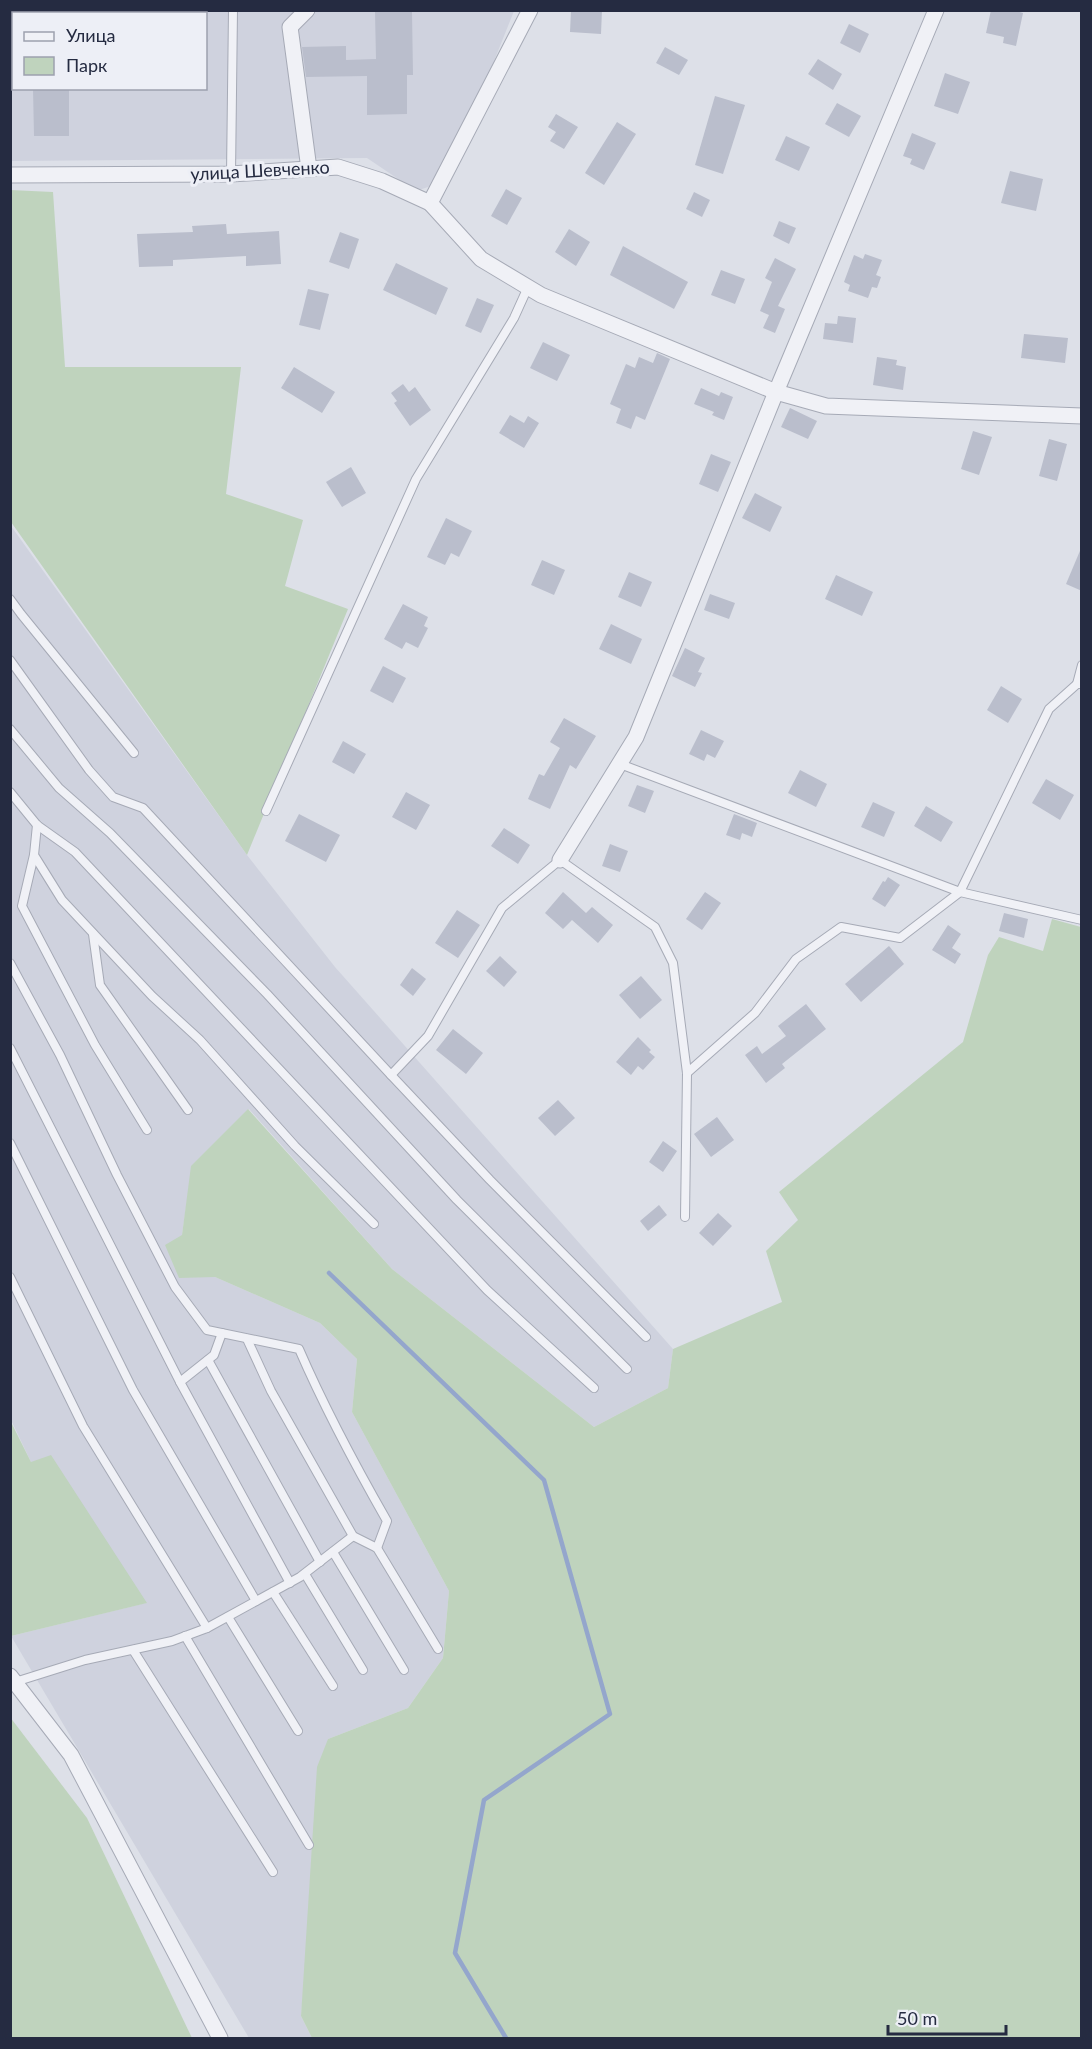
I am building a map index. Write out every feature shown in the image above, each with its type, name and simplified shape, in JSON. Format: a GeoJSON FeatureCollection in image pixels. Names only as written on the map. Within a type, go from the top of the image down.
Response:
{"type":"FeatureCollection","features":[{"type":"Feature","properties":{"kind":"street"},"geometry":{"type":"LineString","coordinates":[[307,10],[290,27],[309,169]]}},
{"type":"Feature","properties":{"kind":"street"},"geometry":{"type":"LineString","coordinates":[[530,10],[430,203],[481,259],[541,295],[776,392],[826,406],[1082,416]]}},
{"type":"Feature","properties":{"kind":"street"},"geometry":{"type":"LineString","coordinates":[[560,860],[636,737],[776,392],[936,10]]}},
{"type":"Feature","properties":{"kind":"street","name":"улица Шевченко"},"geometry":{"type":"LineString","coordinates":[[10,176],[231,174],[338,167],[382,181],[430,203]]}},
{"type":"Feature","properties":{"kind":"street"},"geometry":{"type":"LineString","coordinates":[[13,1679],[71,1755],[220,2038]]}},
{"type":"Feature","properties":{"kind":"lane"},"geometry":{"type":"LineString","coordinates":[[231,174],[233,10]]}},
{"type":"Feature","properties":{"kind":"lane"},"geometry":{"type":"LineString","coordinates":[[266,811],[416,479],[514,318],[528,287]]}},
{"type":"Feature","properties":{"kind":"lane"},"geometry":{"type":"LineString","coordinates":[[10,599],[134,753]]}},
{"type":"Feature","properties":{"kind":"lane"},"geometry":{"type":"LineString","coordinates":[[10,660],[89,770],[113,797],[143,808],[490,1180],[646,1337]]}},
{"type":"Feature","properties":{"kind":"lane"},"geometry":{"type":"LineString","coordinates":[[687,1073],[755,1013],[796,959],[841,927],[900,938],[960,892],[1049,709],[1079,684],[1082,666]]}},
{"type":"Feature","properties":{"kind":"lane"},"geometry":{"type":"LineString","coordinates":[[10,729],[59,788],[110,833],[372,1106],[457,1200],[627,1369]]}},
{"type":"Feature","properties":{"kind":"lane"},"geometry":{"type":"LineString","coordinates":[[620,764],[960,892],[1082,920]]}},
{"type":"Feature","properties":{"kind":"lane"},"geometry":{"type":"LineString","coordinates":[[10,792],[37,825],[75,852],[487,1290],[594,1388]]}},
{"type":"Feature","properties":{"kind":"lane"},"geometry":{"type":"LineString","coordinates":[[37,825],[34,855],[22,906],[94,1045],[147,1130]]}},
{"type":"Feature","properties":{"kind":"lane"},"geometry":{"type":"LineString","coordinates":[[34,855],[62,900],[93,934],[152,996],[200,1040],[295,1146],[374,1224]]}},
{"type":"Feature","properties":{"kind":"lane"},"geometry":{"type":"LineString","coordinates":[[391,1075],[428,1036],[502,908],[560,860],[655,927],[673,963],[687,1073],[685,1217]]}},
{"type":"Feature","properties":{"kind":"lane"},"geometry":{"type":"LineString","coordinates":[[93,934],[100,985],[188,1110]]}},
{"type":"Feature","properties":{"kind":"lane"},"geometry":{"type":"LineString","coordinates":[[10,963],[60,1055],[117,1175],[175,1287],[207,1330],[299,1349],[344,1445],[387,1521],[377,1548]]}},
{"type":"Feature","properties":{"kind":"lane"},"geometry":{"type":"LineString","coordinates":[[10,1048],[180,1382],[290,1583]]}},
{"type":"Feature","properties":{"kind":"lane"},"geometry":{"type":"LineString","coordinates":[[10,1143],[133,1390],[256,1601]]}},
{"type":"Feature","properties":{"kind":"lane"},"geometry":{"type":"LineString","coordinates":[[10,1277],[83,1426],[207,1628]]}},
{"type":"Feature","properties":{"kind":"lane"},"geometry":{"type":"LineString","coordinates":[[180,1382],[214,1355],[222,1334]]}},
{"type":"Feature","properties":{"kind":"lane"},"geometry":{"type":"LineString","coordinates":[[247,1339],[272,1391],[353,1536],[377,1548],[438,1649]]}},
{"type":"Feature","properties":{"kind":"lane"},"geometry":{"type":"LineString","coordinates":[[208,1360],[320,1562]]}},
{"type":"Feature","properties":{"kind":"lane"},"geometry":{"type":"LineString","coordinates":[[13,1679],[172,1641],[207,1628],[290,1583],[353,1536]]}},
{"type":"Feature","properties":{"kind":"lane"},"geometry":{"type":"LineString","coordinates":[[333,1552],[404,1670]]}},
{"type":"Feature","properties":{"kind":"lane"},"geometry":{"type":"LineString","coordinates":[[304,1574],[363,1670]]}},
{"type":"Feature","properties":{"kind":"lane"},"geometry":{"type":"LineString","coordinates":[[273,1592],[333,1686]]}},
{"type":"Feature","properties":{"kind":"lane"},"geometry":{"type":"LineString","coordinates":[[228,1617],[297,1731]]}},
{"type":"Feature","properties":{"kind":"lane"},"geometry":{"type":"LineString","coordinates":[[185,1636],[309,1845]]}},
{"type":"Feature","properties":{"kind":"lane"},"geometry":{"type":"LineString","coordinates":[[133,1650],[273,1872]]}},
{"type":"Feature","properties":{"kind":"shaded area"},"geometry":{"type":"Polygon","coordinates":[[[10,11],[514,11],[446,181],[416,191],[367,158],[11,161],[10,11]]]}},
{"type":"Feature","properties":{"kind":"shaded area"},"geometry":{"type":"Polygon","coordinates":[[[11,526],[247,855],[335,967],[673,1349],[668,1388],[594,1427],[392,1269],[249,1109],[192,1166],[182,1235],[215,1277],[320,1323],[357,1359],[352,1412],[449,1591],[443,1658],[408,1708],[328,1739],[301,2016],[312,2038],[249,2038],[11,1636],[146,1603],[31,1462],[11,1420],[11,526]]]}},
{"type":"Feature","properties":{"kind":"green space"},"geometry":{"type":"Polygon","coordinates":[[[10,190],[53,192],[65,367],[241,367],[226,494],[303,520],[285,586],[348,609],[247,855],[11,522],[10,190]]]}},
{"type":"Feature","properties":{"kind":"green space"},"geometry":{"type":"Polygon","coordinates":[[[1052,919],[1081,927],[1081,2038],[312,2038],[301,2016],[317,1767],[328,1739],[408,1708],[443,1658],[449,1591],[352,1412],[357,1359],[320,1323],[215,1277],[179,1278],[165,1245],[182,1235],[191,1166],[248,1109],[392,1269],[594,1427],[668,1388],[673,1349],[782,1302],[766,1251],[798,1220],[779,1192],[963,1042],[988,955],[999,937],[1043,951],[1052,919]]]}},
{"type":"Feature","properties":{"kind":"green space"},"geometry":{"type":"Polygon","coordinates":[[[10,1420],[31,1462],[51,1455],[147,1603],[11,1636],[10,1420]]]}},
{"type":"Feature","properties":{"kind":"green space"},"geometry":{"type":"Polygon","coordinates":[[[10,1717],[87,1818],[192,2038],[11,2038],[10,1717]]]}},
{"type":"Feature","properties":{"kind":"building"},"geometry":{"type":"Polygon","coordinates":[[[378,10],[412,12],[413,75],[407,75],[407,114],[367,115],[367,76],[306,77],[302,47],[346,46],[346,60],[376,59],[375,12],[378,10]]]}},
{"type":"Feature","properties":{"kind":"building"},"geometry":{"type":"Polygon","coordinates":[[[571,10],[602,10],[601,34],[570,32],[571,10]]]}},
{"type":"Feature","properties":{"kind":"building"},"geometry":{"type":"Polygon","coordinates":[[[991,10],[1012,10],[1023,13],[1016,46],[1003,43],[1004,37],[986,33],[991,10]]]}},
{"type":"Feature","properties":{"kind":"building"},"geometry":{"type":"Polygon","coordinates":[[[849,24],[869,34],[860,53],[840,43],[849,24]]]}},
{"type":"Feature","properties":{"kind":"building"},"geometry":{"type":"Polygon","coordinates":[[[665,47],[688,60],[679,75],[656,63],[665,47]]]}},
{"type":"Feature","properties":{"kind":"building"},"geometry":{"type":"Polygon","coordinates":[[[818,59],[842,74],[833,90],[808,74],[818,59]]]}},
{"type":"Feature","properties":{"kind":"building"},"geometry":{"type":"Polygon","coordinates":[[[945,73],[970,82],[958,114],[934,106],[945,73]]]}},
{"type":"Feature","properties":{"kind":"building"},"geometry":{"type":"Polygon","coordinates":[[[33,90],[69,90],[69,136],[34,136],[33,90]]]}},
{"type":"Feature","properties":{"kind":"building"},"geometry":{"type":"Polygon","coordinates":[[[715,96],[745,105],[723,174],[695,165],[715,96]]]}},
{"type":"Feature","properties":{"kind":"building"},"geometry":{"type":"Polygon","coordinates":[[[837,103],[861,116],[849,137],[825,124],[837,103]]]}},
{"type":"Feature","properties":{"kind":"building"},"geometry":{"type":"Polygon","coordinates":[[[556,114],[578,127],[564,149],[550,141],[556,132],[548,127],[556,114]]]}},
{"type":"Feature","properties":{"kind":"building"},"geometry":{"type":"Polygon","coordinates":[[[617,122],[636,134],[604,185],[585,173],[617,122]]]}},
{"type":"Feature","properties":{"kind":"building"},"geometry":{"type":"Polygon","coordinates":[[[912,133],[936,143],[924,170],[910,164],[912,159],[903,156],[912,133]]]}},
{"type":"Feature","properties":{"kind":"building"},"geometry":{"type":"Polygon","coordinates":[[[786,136],[810,147],[799,171],[775,160],[786,136]]]}},
{"type":"Feature","properties":{"kind":"building"},"geometry":{"type":"Polygon","coordinates":[[[1010,171],[1043,179],[1036,211],[1001,203],[1010,171]]]}},
{"type":"Feature","properties":{"kind":"building"},"geometry":{"type":"Polygon","coordinates":[[[506,189],[522,198],[507,225],[491,216],[506,189]]]}},
{"type":"Feature","properties":{"kind":"building"},"geometry":{"type":"Polygon","coordinates":[[[694,192],[710,200],[702,217],[686,209],[694,192]]]}},
{"type":"Feature","properties":{"kind":"building"},"geometry":{"type":"Polygon","coordinates":[[[779,221],[796,228],[789,244],[773,236],[779,221]]]}},
{"type":"Feature","properties":{"kind":"building"},"geometry":{"type":"Polygon","coordinates":[[[226,224],[227,234],[279,231],[281,264],[246,266],[246,256],[173,260],[173,266],[139,267],[137,234],[193,232],[192,226],[226,224]]]}},
{"type":"Feature","properties":{"kind":"building"},"geometry":{"type":"Polygon","coordinates":[[[569,229],[590,242],[576,266],[555,252],[569,229]]]}},
{"type":"Feature","properties":{"kind":"building"},"geometry":{"type":"Polygon","coordinates":[[[340,232],[359,239],[349,269],[329,262],[340,232]]]}},
{"type":"Feature","properties":{"kind":"building"},"geometry":{"type":"Polygon","coordinates":[[[623,246],[688,282],[674,309],[610,275],[623,246]]]}},
{"type":"Feature","properties":{"kind":"building"},"geometry":{"type":"Polygon","coordinates":[[[865,254],[882,260],[876,275],[881,277],[877,288],[872,287],[868,298],[848,291],[850,285],[844,282],[854,255],[863,259],[865,254]]]}},
{"type":"Feature","properties":{"kind":"building"},"geometry":{"type":"Polygon","coordinates":[[[775,258],[796,269],[778,306],[785,309],[775,333],[763,328],[769,315],[760,311],[772,282],[765,278],[775,258]]]}},
{"type":"Feature","properties":{"kind":"building"},"geometry":{"type":"Polygon","coordinates":[[[396,263],[448,288],[436,315],[383,290],[396,263]]]}},
{"type":"Feature","properties":{"kind":"building"},"geometry":{"type":"Polygon","coordinates":[[[721,270],[745,279],[735,304],[711,295],[721,270]]]}},
{"type":"Feature","properties":{"kind":"building"},"geometry":{"type":"Polygon","coordinates":[[[308,289],[329,294],[320,330],[299,325],[308,289]]]}},
{"type":"Feature","properties":{"kind":"building"},"geometry":{"type":"Polygon","coordinates":[[[477,298],[494,305],[481,333],[465,326],[477,298]]]}},
{"type":"Feature","properties":{"kind":"building"},"geometry":{"type":"Polygon","coordinates":[[[838,316],[856,318],[853,343],[823,339],[825,323],[837,324],[838,316]]]}},
{"type":"Feature","properties":{"kind":"building"},"geometry":{"type":"Polygon","coordinates":[[[1024,334],[1068,338],[1065,363],[1021,358],[1024,334]]]}},
{"type":"Feature","properties":{"kind":"building"},"geometry":{"type":"Polygon","coordinates":[[[543,342],[570,355],[557,381],[530,368],[543,342]]]}},
{"type":"Feature","properties":{"kind":"building"},"geometry":{"type":"Polygon","coordinates":[[[657,353],[670,359],[645,420],[636,416],[631,429],[616,423],[621,409],[610,404],[626,364],[635,368],[639,357],[653,363],[657,353]]]}},
{"type":"Feature","properties":{"kind":"building"},"geometry":{"type":"Polygon","coordinates":[[[877,357],[897,360],[896,365],[906,367],[903,390],[873,385],[877,357]]]}},
{"type":"Feature","properties":{"kind":"building"},"geometry":{"type":"Polygon","coordinates":[[[294,367],[335,392],[322,413],[281,388],[294,367]]]}},
{"type":"Feature","properties":{"kind":"building"},"geometry":{"type":"Polygon","coordinates":[[[403,384],[409,392],[415,387],[431,410],[410,426],[394,403],[397,401],[391,393],[403,384]]]}},
{"type":"Feature","properties":{"kind":"building"},"geometry":{"type":"Polygon","coordinates":[[[701,388],[719,396],[721,392],[733,397],[724,420],[712,415],[714,412],[694,404],[701,388]]]}},
{"type":"Feature","properties":{"kind":"building"},"geometry":{"type":"Polygon","coordinates":[[[790,408],[817,421],[808,439],[781,427],[790,408]]]}},
{"type":"Feature","properties":{"kind":"building"},"geometry":{"type":"Polygon","coordinates":[[[510,415],[524,423],[528,416],[539,423],[524,448],[499,433],[510,415]]]}},
{"type":"Feature","properties":{"kind":"building"},"geometry":{"type":"Polygon","coordinates":[[[973,431],[992,437],[979,475],[961,469],[973,431]]]}},
{"type":"Feature","properties":{"kind":"building"},"geometry":{"type":"Polygon","coordinates":[[[1049,439],[1067,444],[1057,481],[1039,476],[1049,439]]]}},
{"type":"Feature","properties":{"kind":"building"},"geometry":{"type":"Polygon","coordinates":[[[711,454],[731,462],[718,492],[699,484],[711,454]]]}},
{"type":"Feature","properties":{"kind":"building"},"geometry":{"type":"Polygon","coordinates":[[[351,467],[366,493],[342,507],[326,482],[351,467]]]}},
{"type":"Feature","properties":{"kind":"building"},"geometry":{"type":"Polygon","coordinates":[[[755,493],[782,507],[770,532],[742,518],[755,493]]]}},
{"type":"Feature","properties":{"kind":"building"},"geometry":{"type":"Polygon","coordinates":[[[446,518],[472,531],[459,557],[451,553],[445,565],[427,557],[446,518]]]}},
{"type":"Feature","properties":{"kind":"building"},"geometry":{"type":"Polygon","coordinates":[[[1082,546],[1082,591],[1066,584],[1082,546]]]}},
{"type":"Feature","properties":{"kind":"building"},"geometry":{"type":"Polygon","coordinates":[[[542,560],[565,570],[554,595],[531,585],[542,560]]]}},
{"type":"Feature","properties":{"kind":"building"},"geometry":{"type":"Polygon","coordinates":[[[629,572],[652,582],[641,607],[618,597],[629,572]]]}},
{"type":"Feature","properties":{"kind":"building"},"geometry":{"type":"Polygon","coordinates":[[[836,575],[873,592],[862,616],[825,599],[836,575]]]}},
{"type":"Feature","properties":{"kind":"building"},"geometry":{"type":"Polygon","coordinates":[[[710,594],[735,603],[729,619],[704,610],[710,594]]]}},
{"type":"Feature","properties":{"kind":"building"},"geometry":{"type":"Polygon","coordinates":[[[403,604],[428,617],[424,626],[428,628],[418,648],[406,642],[402,649],[384,639],[403,604]]]}},
{"type":"Feature","properties":{"kind":"building"},"geometry":{"type":"Polygon","coordinates":[[[611,624],[642,639],[631,664],[599,649],[611,624]]]}},
{"type":"Feature","properties":{"kind":"building"},"geometry":{"type":"Polygon","coordinates":[[[685,648],[705,658],[698,672],[702,673],[695,687],[672,676],[685,648]]]}},
{"type":"Feature","properties":{"kind":"building"},"geometry":{"type":"Polygon","coordinates":[[[383,666],[406,678],[393,703],[370,691],[383,666]]]}},
{"type":"Feature","properties":{"kind":"building"},"geometry":{"type":"Polygon","coordinates":[[[1001,686],[1022,699],[1008,723],[987,710],[1001,686]]]}},
{"type":"Feature","properties":{"kind":"building"},"geometry":{"type":"Polygon","coordinates":[[[564,718],[596,736],[576,769],[570,765],[550,809],[528,799],[539,774],[544,776],[560,748],[550,742],[564,718]]]}},
{"type":"Feature","properties":{"kind":"building"},"geometry":{"type":"Polygon","coordinates":[[[701,730],[724,741],[715,758],[707,754],[704,761],[689,754],[701,730]]]}},
{"type":"Feature","properties":{"kind":"building"},"geometry":{"type":"Polygon","coordinates":[[[343,741],[366,754],[354,774],[332,762],[343,741]]]}},
{"type":"Feature","properties":{"kind":"building"},"geometry":{"type":"Polygon","coordinates":[[[800,770],[827,784],[816,807],[788,793],[800,770]]]}},
{"type":"Feature","properties":{"kind":"building"},"geometry":{"type":"Polygon","coordinates":[[[1046,779],[1074,795],[1060,820],[1032,803],[1046,779]]]}},
{"type":"Feature","properties":{"kind":"building"},"geometry":{"type":"Polygon","coordinates":[[[637,785],[654,791],[645,813],[628,806],[637,785]]]}},
{"type":"Feature","properties":{"kind":"building"},"geometry":{"type":"Polygon","coordinates":[[[406,792],[430,805],[416,830],[392,817],[406,792]]]}},
{"type":"Feature","properties":{"kind":"building"},"geometry":{"type":"Polygon","coordinates":[[[873,802],[895,812],[884,837],[861,827],[873,802]]]}},
{"type":"Feature","properties":{"kind":"building"},"geometry":{"type":"Polygon","coordinates":[[[926,806],[953,822],[941,842],[914,826],[926,806]]]}},
{"type":"Feature","properties":{"kind":"building"},"geometry":{"type":"Polygon","coordinates":[[[299,814],[340,835],[326,862],[285,841],[299,814]]]}},
{"type":"Feature","properties":{"kind":"building"},"geometry":{"type":"Polygon","coordinates":[[[734,814],[757,823],[752,837],[742,833],[740,840],[726,835],[734,814]]]}},
{"type":"Feature","properties":{"kind":"building"},"geometry":{"type":"Polygon","coordinates":[[[504,828],[530,845],[518,864],[491,846],[504,828]]]}},
{"type":"Feature","properties":{"kind":"building"},"geometry":{"type":"Polygon","coordinates":[[[610,844],[628,851],[620,872],[602,866],[610,844]]]}},
{"type":"Feature","properties":{"kind":"building"},"geometry":{"type":"Polygon","coordinates":[[[888,877],[900,885],[885,907],[872,899],[888,877]]]}},
{"type":"Feature","properties":{"kind":"building"},"geometry":{"type":"Polygon","coordinates":[[[563,892],[586,913],[592,907],[613,925],[598,943],[572,920],[563,929],[545,913],[563,892]]]}},
{"type":"Feature","properties":{"kind":"building"},"geometry":{"type":"Polygon","coordinates":[[[705,892],[721,903],[702,930],[686,919],[705,892]]]}},
{"type":"Feature","properties":{"kind":"building"},"geometry":{"type":"Polygon","coordinates":[[[457,910],[480,925],[458,958],[435,943],[457,910]]]}},
{"type":"Feature","properties":{"kind":"building"},"geometry":{"type":"Polygon","coordinates":[[[1004,913],[1028,919],[1024,938],[999,931],[1004,913]]]}},
{"type":"Feature","properties":{"kind":"building"},"geometry":{"type":"Polygon","coordinates":[[[948,925],[961,934],[952,948],[961,954],[955,964],[932,950],[948,925]]]}},
{"type":"Feature","properties":{"kind":"building"},"geometry":{"type":"Polygon","coordinates":[[[889,946],[904,964],[861,1002],[845,984],[889,946]]]}},
{"type":"Feature","properties":{"kind":"building"},"geometry":{"type":"Polygon","coordinates":[[[500,956],[517,972],[504,987],[486,971],[500,956]]]}},
{"type":"Feature","properties":{"kind":"building"},"geometry":{"type":"Polygon","coordinates":[[[412,968],[426,979],[413,996],[400,985],[412,968]]]}},
{"type":"Feature","properties":{"kind":"building"},"geometry":{"type":"Polygon","coordinates":[[[641,976],[662,1000],[640,1019],[619,995],[641,976]]]}},
{"type":"Feature","properties":{"kind":"building"},"geometry":{"type":"Polygon","coordinates":[[[806,1004],[826,1029],[782,1064],[785,1068],[766,1083],[745,1055],[757,1046],[762,1054],[786,1036],[778,1026],[806,1004]]]}},
{"type":"Feature","properties":{"kind":"building"},"geometry":{"type":"Polygon","coordinates":[[[453,1029],[483,1053],[466,1074],[436,1050],[453,1029]]]}},
{"type":"Feature","properties":{"kind":"building"},"geometry":{"type":"Polygon","coordinates":[[[638,1037],[655,1057],[643,1070],[638,1066],[631,1075],[616,1062],[638,1037]]]}},
{"type":"Feature","properties":{"kind":"building"},"geometry":{"type":"Polygon","coordinates":[[[558,1100],[575,1118],[555,1136],[538,1118],[558,1100]]]}},
{"type":"Feature","properties":{"kind":"building"},"geometry":{"type":"Polygon","coordinates":[[[717,1117],[734,1140],[711,1157],[694,1134],[717,1117]]]}},
{"type":"Feature","properties":{"kind":"building"},"geometry":{"type":"Polygon","coordinates":[[[663,1141],[677,1151],[663,1172],[649,1162],[663,1141]]]}},
{"type":"Feature","properties":{"kind":"building"},"geometry":{"type":"Polygon","coordinates":[[[659,1205],[667,1215],[648,1231],[640,1221],[659,1205]]]}},
{"type":"Feature","properties":{"kind":"building"},"geometry":{"type":"Polygon","coordinates":[[[718,1213],[732,1226],[713,1246],[699,1233],[718,1213]]]}},
{"type":"Feature","properties":{"kind":"waterway"},"geometry":{"type":"LineString","coordinates":[[329,1273],[544,1480],[610,1714],[484,1800],[455,1953],[506,2038]]}}]}
